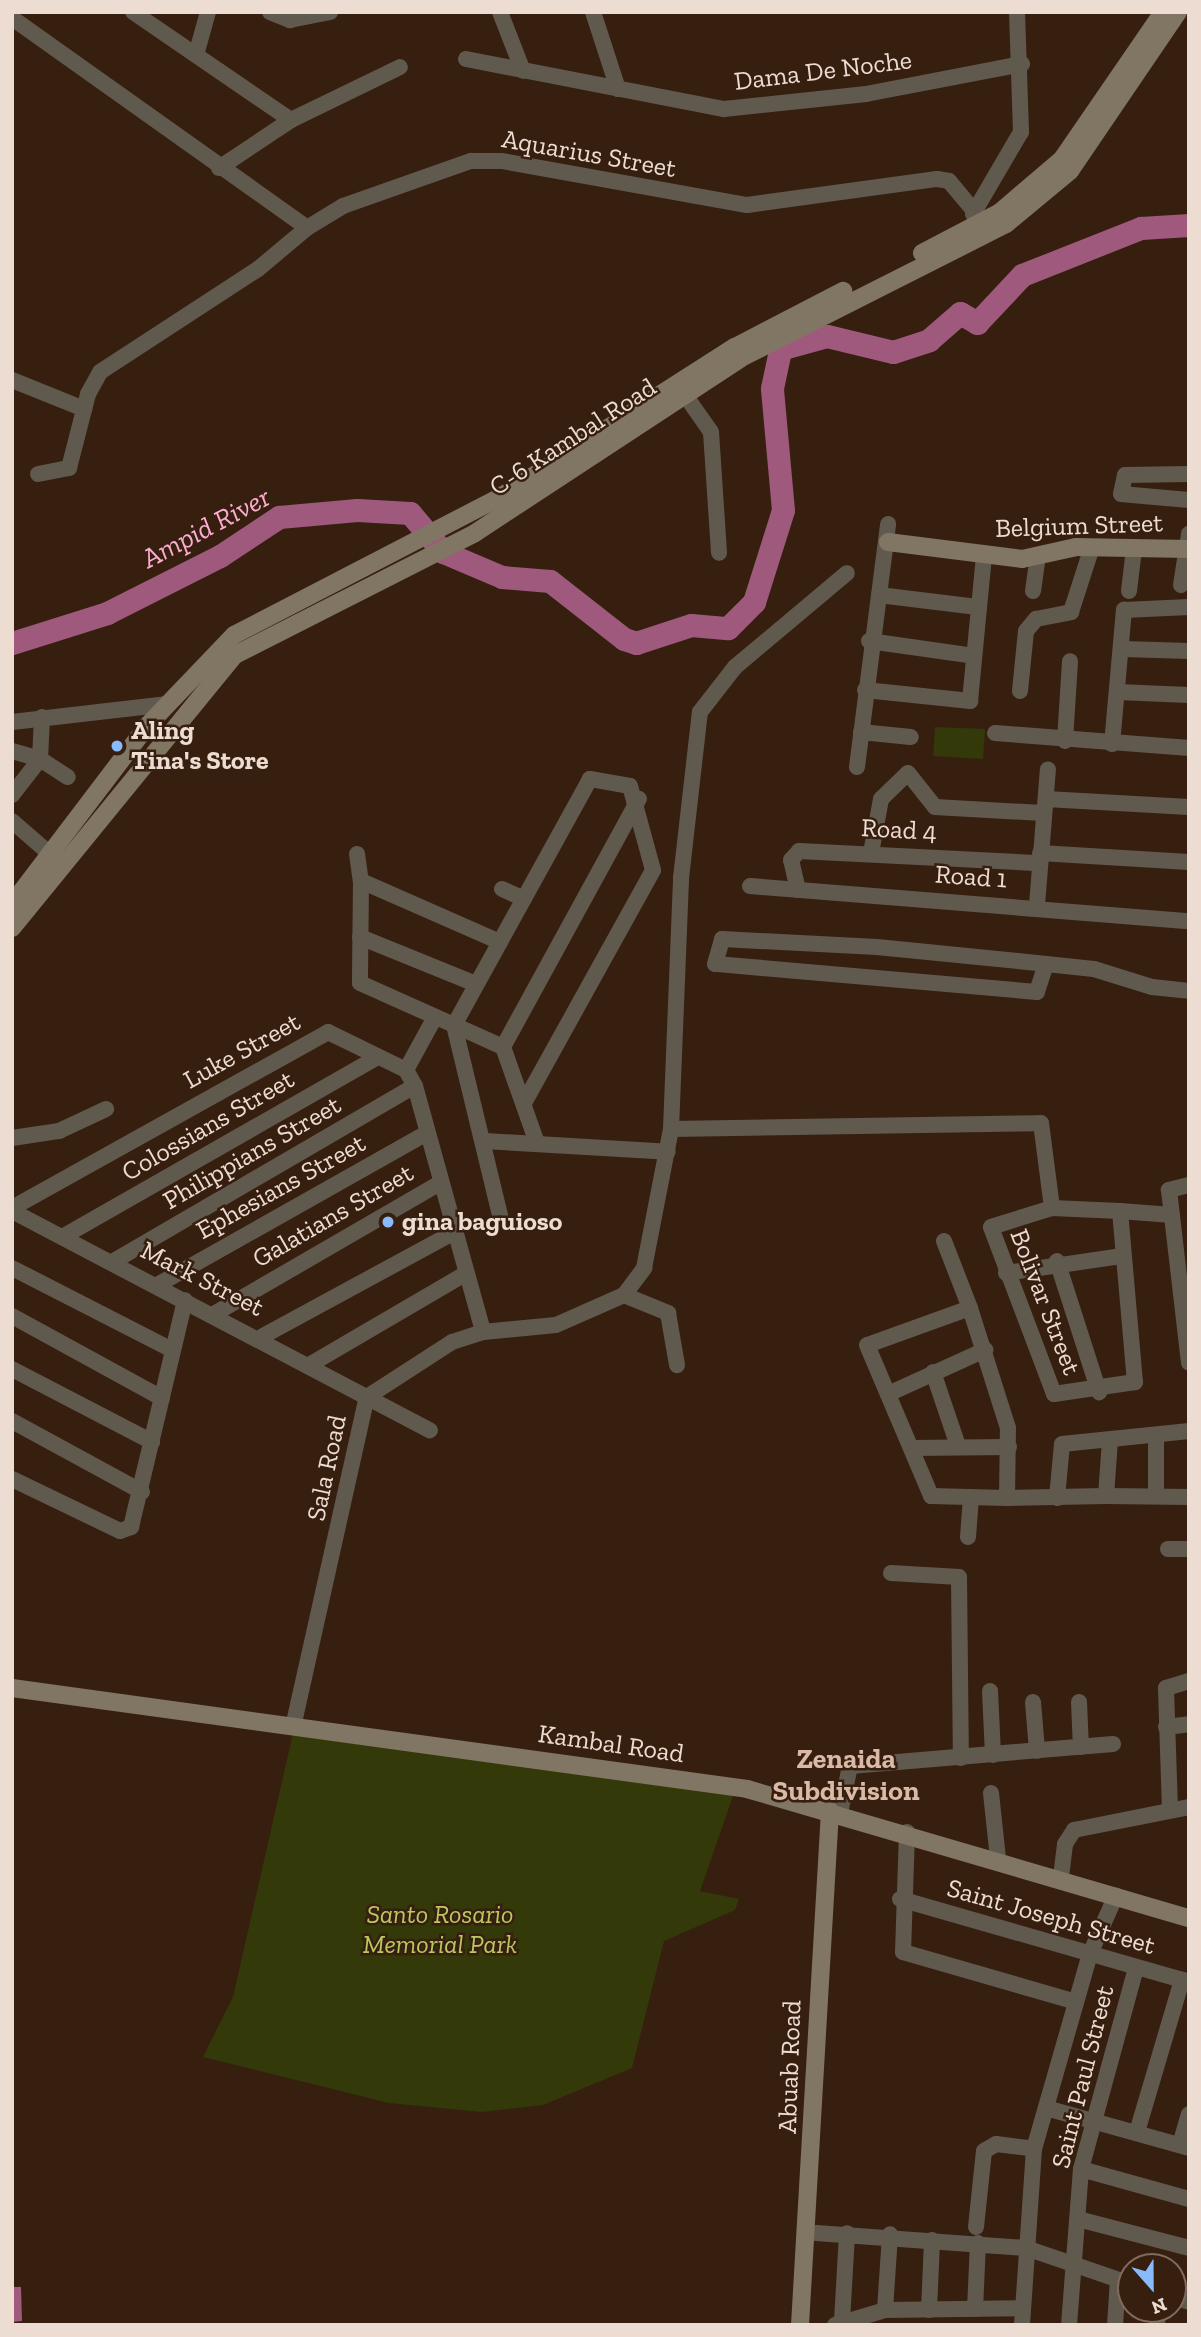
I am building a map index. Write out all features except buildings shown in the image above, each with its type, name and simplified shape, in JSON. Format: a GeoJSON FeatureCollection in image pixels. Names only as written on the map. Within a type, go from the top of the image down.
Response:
{"type":"FeatureCollection","features":[{"type":"Feature","properties":{"kind":"main road","name":"C-6 Kambal Road"},"geometry":{"type":"LineString","coordinates":[[977,234],[1062,159],[1163,12]]}},
{"type":"Feature","properties":{"kind":"main road","name":"C-6 Kambal Road"},"geometry":{"type":"LineString","coordinates":[[12,904],[56,860],[235,655],[681,388],[977,234],[1070,171],[1178,12]]}},
{"type":"Feature","properties":{"kind":"main road","name":"C-6 Kambal Road"},"geometry":{"type":"LineString","coordinates":[[12,928],[56,860],[168,704],[234,635],[362,578],[475,533],[681,388]]}},
{"type":"Feature","properties":{"kind":"main road","name":"Belgium Street"},"geometry":{"type":"LineString","coordinates":[[888,533],[984,556],[1038,556],[1092,547],[1134,549],[1188,544]]}},
{"type":"Feature","properties":{"kind":"main road","name":"Kambal Road"},"geometry":{"type":"LineString","coordinates":[[12,1688],[747,1789],[998,1858],[1189,1918]]}},
{"type":"Feature","properties":{"kind":"main road","name":"Abuab Road"},"geometry":{"type":"LineString","coordinates":[[800,2325],[835,1812]]}},
{"type":"Feature","properties":{"kind":"street"},"geometry":{"type":"LineString","coordinates":[[133,12],[291,120]]}},
{"type":"Feature","properties":{"kind":"street"},"geometry":{"type":"LineString","coordinates":[[196,55],[208,12]]}},
{"type":"Feature","properties":{"kind":"street"},"geometry":{"type":"LineString","coordinates":[[270,12],[290,20],[330,12]]}},
{"type":"Feature","properties":{"kind":"street"},"geometry":{"type":"LineString","coordinates":[[500,12],[523,71]]}},
{"type":"Feature","properties":{"kind":"street"},"geometry":{"type":"LineString","coordinates":[[593,12],[618,89]]}},
{"type":"Feature","properties":{"kind":"street"},"geometry":{"type":"LineString","coordinates":[[977,234],[971,206],[998,176],[1021,132],[1022,64],[1017,12]]}},
{"type":"Feature","properties":{"kind":"street"},"geometry":{"type":"LineString","coordinates":[[12,18],[219,169],[307,228]]}},
{"type":"Feature","properties":{"kind":"street","name":"Dama De Noche"},"geometry":{"type":"LineString","coordinates":[[466,60],[724,109],[787,106],[1022,64]]}},
{"type":"Feature","properties":{"kind":"street"},"geometry":{"type":"LineString","coordinates":[[219,169],[291,120],[400,67]]}},
{"type":"Feature","properties":{"kind":"street","name":"Aquarius Street"},"geometry":{"type":"LineString","coordinates":[[38,474],[69,468],[84,409],[100,372],[258,269],[307,228],[342,206],[471,161],[502,161],[747,205],[937,179],[949,181],[971,206]]}},
{"type":"Feature","properties":{"kind":"street"},"geometry":{"type":"LineString","coordinates":[[12,380],[84,409]]}},
{"type":"Feature","properties":{"kind":"street"},"geometry":{"type":"LineString","coordinates":[[681,388],[711,432],[719,553]]}},
{"type":"Feature","properties":{"kind":"street"},"geometry":{"type":"LineString","coordinates":[[1189,474],[1125,475],[1121,494],[1189,500]]}},
{"type":"Feature","properties":{"kind":"street"},"geometry":{"type":"LineString","coordinates":[[857,767],[869,641],[888,533]]}},
{"type":"Feature","properties":{"kind":"street"},"geometry":{"type":"LineString","coordinates":[[1181,585],[1188,544]]}},
{"type":"Feature","properties":{"kind":"street"},"geometry":{"type":"LineString","coordinates":[[1020,691],[1026,631],[1036,619],[1072,612],[1092,547]]}},
{"type":"Feature","properties":{"kind":"street"},"geometry":{"type":"LineString","coordinates":[[1129,591],[1134,549]]}},
{"type":"Feature","properties":{"kind":"street"},"geometry":{"type":"LineString","coordinates":[[865,690],[967,703],[984,556]]}},
{"type":"Feature","properties":{"kind":"street"},"geometry":{"type":"LineString","coordinates":[[1033,592],[1038,556]]}},
{"type":"Feature","properties":{"kind":"street"},"geometry":{"type":"LineString","coordinates":[[677,1365],[672,1318],[624,1296],[644,1268],[671,1129],[681,878],[700,712],[735,667],[847,573]]}},
{"type":"Feature","properties":{"kind":"street"},"geometry":{"type":"LineString","coordinates":[[879,595],[977,607]]}},
{"type":"Feature","properties":{"kind":"street"},"geometry":{"type":"LineString","coordinates":[[1112,744],[1123,649],[1124,610],[1189,607]]}},
{"type":"Feature","properties":{"kind":"street"},"geometry":{"type":"LineString","coordinates":[[869,641],[974,656]]}},
{"type":"Feature","properties":{"kind":"street"},"geometry":{"type":"LineString","coordinates":[[1123,649],[1189,651]]}},
{"type":"Feature","properties":{"kind":"street"},"geometry":{"type":"LineString","coordinates":[[1065,741],[1070,662]]}},
{"type":"Feature","properties":{"kind":"street"},"geometry":{"type":"LineString","coordinates":[[1118,692],[1189,695]]}},
{"type":"Feature","properties":{"kind":"street"},"geometry":{"type":"LineString","coordinates":[[12,722],[168,704]]}},
{"type":"Feature","properties":{"kind":"street"},"geometry":{"type":"LineString","coordinates":[[12,795],[40,759],[42,717]]}},
{"type":"Feature","properties":{"kind":"street"},"geometry":{"type":"LineString","coordinates":[[861,732],[911,737]]}},
{"type":"Feature","properties":{"kind":"street"},"geometry":{"type":"LineString","coordinates":[[995,733],[1065,741],[1189,748]]}},
{"type":"Feature","properties":{"kind":"street"},"geometry":{"type":"LineString","coordinates":[[12,751],[40,759],[68,777]]}},
{"type":"Feature","properties":{"kind":"street"},"geometry":{"type":"LineString","coordinates":[[1037,905],[1048,769]]}},
{"type":"Feature","properties":{"kind":"street"},"geometry":{"type":"LineString","coordinates":[[871,853],[881,799],[908,774],[935,807],[1189,807]]}},
{"type":"Feature","properties":{"kind":"street"},"geometry":{"type":"LineString","coordinates":[[501,1219],[485,1141],[454,1025],[590,779],[630,786],[639,799],[653,870],[524,1103]]}},
{"type":"Feature","properties":{"kind":"street"},"geometry":{"type":"LineString","coordinates":[[503,1047],[639,799]]}},
{"type":"Feature","properties":{"kind":"street"},"geometry":{"type":"LineString","coordinates":[[12,821],[56,860]]}},
{"type":"Feature","properties":{"kind":"street","name":"Road 4"},"geometry":{"type":"LineString","coordinates":[[798,890],[791,860],[799,851],[1189,862]]}},
{"type":"Feature","properties":{"kind":"street"},"geometry":{"type":"LineString","coordinates":[[357,854],[361,881],[360,983],[503,1047],[537,1143]]}},
{"type":"Feature","properties":{"kind":"street"},"geometry":{"type":"LineString","coordinates":[[361,881],[500,942]]}},
{"type":"Feature","properties":{"kind":"street","name":"Road 1"},"geometry":{"type":"LineString","coordinates":[[750,886],[1037,905],[1189,921]]}},
{"type":"Feature","properties":{"kind":"street"},"geometry":{"type":"LineString","coordinates":[[502,888],[524,899]]}},
{"type":"Feature","properties":{"kind":"street"},"geometry":{"type":"LineString","coordinates":[[360,937],[476,984]]}},
{"type":"Feature","properties":{"kind":"street"},"geometry":{"type":"LineString","coordinates":[[1046,964],[1037,992],[715,964],[722,939],[1046,964],[1189,991]]}},
{"type":"Feature","properties":{"kind":"street"},"geometry":{"type":"LineString","coordinates":[[435,1017],[405,1070],[415,1086],[482,1332]]}},
{"type":"Feature","properties":{"kind":"street","name":"Luke Street"},"geometry":{"type":"LineString","coordinates":[[12,1209],[322,1034],[405,1070]]}},
{"type":"Feature","properties":{"kind":"street","name":"Colossians Street"},"geometry":{"type":"LineString","coordinates":[[64,1236],[376,1058]]}},
{"type":"Feature","properties":{"kind":"street","name":"Philippians Street"},"geometry":{"type":"LineString","coordinates":[[114,1261],[415,1086]]}},
{"type":"Feature","properties":{"kind":"street"},"geometry":{"type":"LineString","coordinates":[[13,1140],[59,1131],[106,1109]]}},
{"type":"Feature","properties":{"kind":"street"},"geometry":{"type":"LineString","coordinates":[[671,1129],[1041,1123],[1052,1208],[1172,1215]]}},
{"type":"Feature","properties":{"kind":"street","name":"Ephesians Street"},"geometry":{"type":"LineString","coordinates":[[159,1284],[427,1133]]}},
{"type":"Feature","properties":{"kind":"street"},"geometry":{"type":"LineString","coordinates":[[485,1141],[668,1152]]}},
{"type":"Feature","properties":{"kind":"street","name":"Galatians Street"},"geometry":{"type":"LineString","coordinates":[[214,1314],[440,1183]]}},
{"type":"Feature","properties":{"kind":"street"},"geometry":{"type":"LineString","coordinates":[[1189,1185],[1169,1188],[1189,1363]]}},
{"type":"Feature","properties":{"kind":"street","name":"Bolivar Street"},"geometry":{"type":"LineString","coordinates":[[1052,1208],[991,1227],[1052,1393],[1099,1391],[1136,1379],[1121,1256],[1119,1211]]}},
{"type":"Feature","properties":{"kind":"street","name":"Mark Street"},"geometry":{"type":"LineString","coordinates":[[12,1209],[185,1300],[263,1336],[367,1397],[430,1430]]}},
{"type":"Feature","properties":{"kind":"street"},"geometry":{"type":"LineString","coordinates":[[263,1336],[453,1233]]}},
{"type":"Feature","properties":{"kind":"street"},"geometry":{"type":"LineString","coordinates":[[944,1241],[985,1350],[1009,1447],[1007,1498]]}},
{"type":"Feature","properties":{"kind":"street"},"geometry":{"type":"LineString","coordinates":[[1006,1273],[1056,1262],[1121,1256]]}},
{"type":"Feature","properties":{"kind":"street"},"geometry":{"type":"LineString","coordinates":[[1056,1262],[1099,1391]]}},
{"type":"Feature","properties":{"kind":"street"},"geometry":{"type":"LineString","coordinates":[[12,1268],[172,1350]]}},
{"type":"Feature","properties":{"kind":"street"},"geometry":{"type":"LineString","coordinates":[[311,1364],[465,1274]]}},
{"type":"Feature","properties":{"kind":"street","name":"Sala Road"},"geometry":{"type":"LineString","coordinates":[[293,1727],[367,1397],[452,1342],[482,1332],[556,1325],[624,1296]]}},
{"type":"Feature","properties":{"kind":"street"},"geometry":{"type":"LineString","coordinates":[[12,1479],[120,1531],[131,1527],[142,1492],[185,1300]]}},
{"type":"Feature","properties":{"kind":"street"},"geometry":{"type":"LineString","coordinates":[[970,1308],[867,1345],[911,1448],[925,1492],[1007,1498],[1189,1497]]}},
{"type":"Feature","properties":{"kind":"street"},"geometry":{"type":"LineString","coordinates":[[12,1316],[162,1398]]}},
{"type":"Feature","properties":{"kind":"street"},"geometry":{"type":"LineString","coordinates":[[888,1394],[985,1350]]}},
{"type":"Feature","properties":{"kind":"street"},"geometry":{"type":"LineString","coordinates":[[12,1369],[152,1442]]}},
{"type":"Feature","properties":{"kind":"street"},"geometry":{"type":"LineString","coordinates":[[933,1373],[958,1446]]}},
{"type":"Feature","properties":{"kind":"street"},"geometry":{"type":"LineString","coordinates":[[12,1421],[142,1492]]}},
{"type":"Feature","properties":{"kind":"street"},"geometry":{"type":"LineString","coordinates":[[1057,1497],[1059,1446],[1189,1431]]}},
{"type":"Feature","properties":{"kind":"street"},"geometry":{"type":"LineString","coordinates":[[1156,1436],[1156,1496]]}},
{"type":"Feature","properties":{"kind":"street"},"geometry":{"type":"LineString","coordinates":[[1107,1496],[1110,1440]]}},
{"type":"Feature","properties":{"kind":"street"},"geometry":{"type":"LineString","coordinates":[[911,1448],[1009,1447]]}},
{"type":"Feature","properties":{"kind":"street"},"geometry":{"type":"LineString","coordinates":[[968,1536],[971,1497]]}},
{"type":"Feature","properties":{"kind":"street"},"geometry":{"type":"LineString","coordinates":[[1168,1549],[1189,1549]]}},
{"type":"Feature","properties":{"kind":"street"},"geometry":{"type":"LineString","coordinates":[[891,1573],[959,1577],[961,1758]]}},
{"type":"Feature","properties":{"kind":"street"},"geometry":{"type":"LineString","coordinates":[[1170,1810],[1166,1688],[1189,1681]]}},
{"type":"Feature","properties":{"kind":"street"},"geometry":{"type":"LineString","coordinates":[[990,1691],[993,1755]]}},
{"type":"Feature","properties":{"kind":"street"},"geometry":{"type":"LineString","coordinates":[[1033,1702],[1037,1751]]}},
{"type":"Feature","properties":{"kind":"street"},"geometry":{"type":"LineString","coordinates":[[1079,1702],[1081,1747]]}},
{"type":"Feature","properties":{"kind":"street"},"geometry":{"type":"LineString","coordinates":[[1166,1727],[1189,1724]]}},
{"type":"Feature","properties":{"kind":"street"},"geometry":{"type":"LineString","coordinates":[[835,1812],[850,1766],[1113,1744]]}},
{"type":"Feature","properties":{"kind":"street"},"geometry":{"type":"LineString","coordinates":[[991,1793],[998,1858]]}},
{"type":"Feature","properties":{"kind":"street"},"geometry":{"type":"LineString","coordinates":[[1062,1877],[1065,1844],[1074,1830],[1189,1807]]}},
{"type":"Feature","properties":{"kind":"street"},"geometry":{"type":"LineString","coordinates":[[906,1832],[900,1899],[900,1945],[908,1956],[1076,2002]]}},
{"type":"Feature","properties":{"kind":"street"},"geometry":{"type":"LineString","coordinates":[[846,2233],[839,2323],[885,2310],[975,2309],[1022,2316],[1034,2149],[1090,1954],[1116,1895]]}},
{"type":"Feature","properties":{"kind":"street","name":"Saint Joseph Street"},"geometry":{"type":"LineString","coordinates":[[900,1899],[1186,1981]]}},
{"type":"Feature","properties":{"kind":"street","name":"Saint Paul Street"},"geometry":{"type":"LineString","coordinates":[[1069,2325],[1081,2169],[1136,1968]]}},
{"type":"Feature","properties":{"kind":"street"},"geometry":{"type":"LineString","coordinates":[[1137,2132],[1186,1981]]}},
{"type":"Feature","properties":{"kind":"street"},"geometry":{"type":"LineString","coordinates":[[1046,2108],[1184,2146],[1189,2114]]}},
{"type":"Feature","properties":{"kind":"street"},"geometry":{"type":"LineString","coordinates":[[975,2309],[977,2235],[984,2151],[996,2144],[1034,2149]]}},
{"type":"Feature","properties":{"kind":"street"},"geometry":{"type":"LineString","coordinates":[[1081,2169],[1189,2199]]}},
{"type":"Feature","properties":{"kind":"street"},"geometry":{"type":"LineString","coordinates":[[1078,2219],[1189,2248]]}},
{"type":"Feature","properties":{"kind":"street"},"geometry":{"type":"LineString","coordinates":[[816,2232],[890,2234],[932,2240],[977,2235],[1026,2248],[1117,2280]]}},
{"type":"Feature","properties":{"kind":"street"},"geometry":{"type":"LineString","coordinates":[[885,2310],[890,2234]]}},
{"type":"Feature","properties":{"kind":"street"},"geometry":{"type":"LineString","coordinates":[[929,2310],[932,2240]]}},
{"type":"Feature","properties":{"kind":"green space"},"geometry":{"type":"Polygon","coordinates":[[[935,727],[985,729],[983,759],[933,756],[935,727]]]}},
{"type":"Feature","properties":{"kind":"green space","name":"Santo Rosario Memorial Park"},"geometry":{"type":"Polygon","coordinates":[[[294,1729],[736,1787],[700,1891],[739,1899],[735,1910],[664,1941],[632,2068],[543,2105],[482,2112],[389,2103],[203,2057],[233,1997],[294,1729]]]}},
{"type":"Feature","properties":{"kind":"shaded area"},"geometry":{"type":"Polygon","coordinates":[[[12,2287],[21,2287],[22,2321],[12,2322],[12,2287]]]}},
{"type":"Feature","properties":{"kind":"waterway","name":"Ampid River"},"geometry":{"type":"LineString","coordinates":[[12,643],[107,613],[220,556],[279,517],[357,510],[410,513],[443,552],[502,577],[550,581],[624,639],[636,643],[691,625],[728,628],[754,602],[783,510],[772,388],[780,349],[827,336],[893,352],[929,340],[960,313],[977,323],[1022,275],[1141,228],[1189,225]]}},
{"type":"Feature","properties":{"kind":"place","name":"Aling Tina's Store"},"geometry":{"type":"Point","coordinates":[117,746]}},
{"type":"Feature","properties":{"kind":"place","name":"gina baguioso"},"geometry":{"type":"Point","coordinates":[388,1222]}},
{"type":"Feature","properties":{"kind":"district","name":"Zenaida Subdivision"},"geometry":{"type":"Point","coordinates":[846,1775]}}]}
